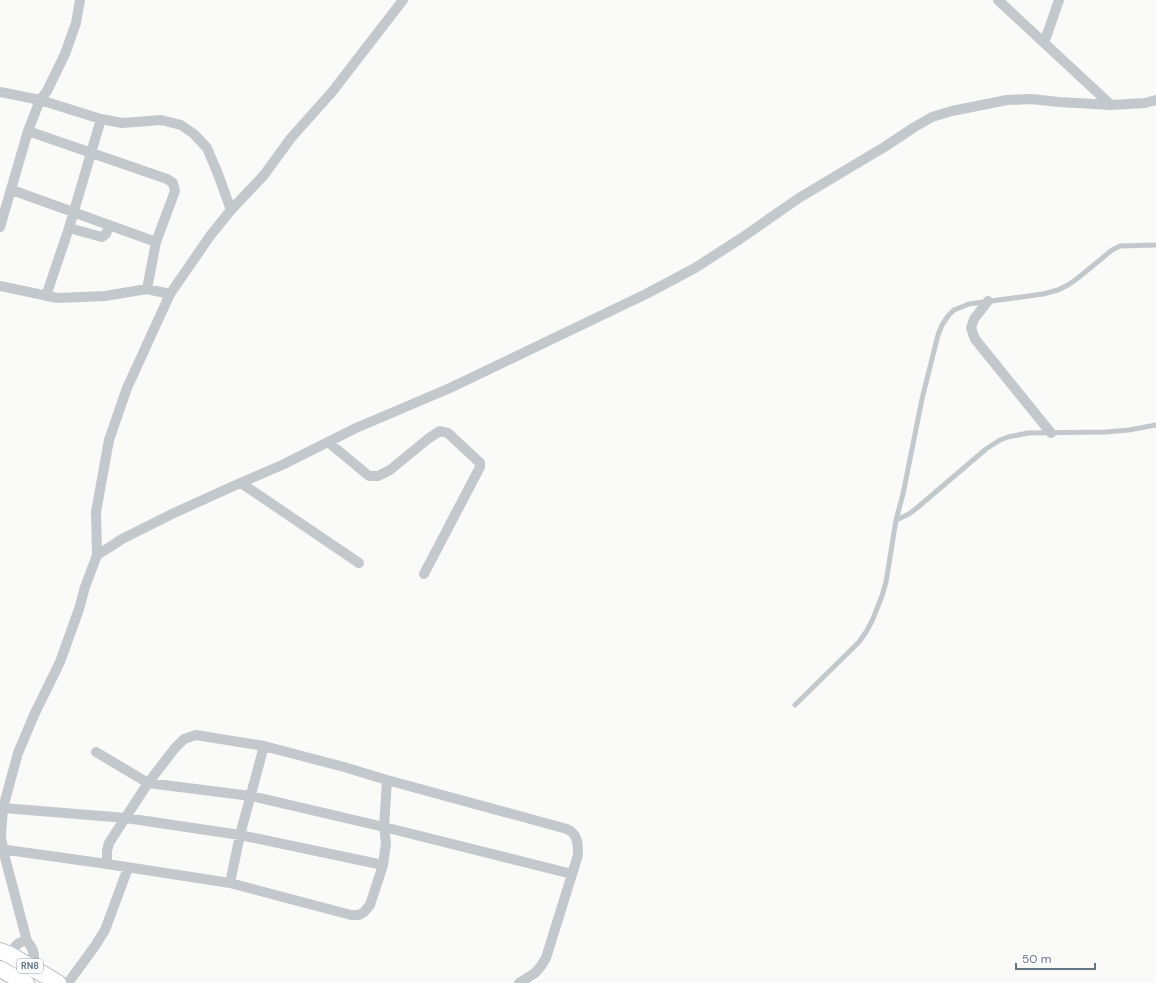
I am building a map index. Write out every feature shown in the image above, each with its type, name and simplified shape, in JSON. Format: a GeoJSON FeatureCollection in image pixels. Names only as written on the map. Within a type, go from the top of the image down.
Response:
{"type":"FeatureCollection","features":[{"type":"Feature","properties":{"kind":"main road","name":"RN8"},"geometry":{"type":"LineString","coordinates":[[5,953],[58,983]]}},
{"type":"Feature","properties":{"kind":"main road","name":"RN8"},"geometry":{"type":"LineString","coordinates":[[0,969],[24,981]]}},
{"type":"Feature","properties":{"kind":"street"},"geometry":{"type":"LineString","coordinates":[[0,226],[12,190],[28,131],[40,100],[65,54],[76,23],[80,0]]}},
{"type":"Feature","properties":{"kind":"street"},"geometry":{"type":"LineString","coordinates":[[24,981],[33,963],[34,953],[27,941],[2,849],[3,808],[18,753],[34,715],[60,662],[97,555],[96,512],[109,440],[127,388],[170,294],[210,236],[231,210],[264,175],[292,138],[332,92],[403,0]]}},
{"type":"Feature","properties":{"kind":"street"},"geometry":{"type":"LineString","coordinates":[[998,0],[1111,104]]}},
{"type":"Feature","properties":{"kind":"street"},"geometry":{"type":"LineString","coordinates":[[1044,43],[1059,0]]}},
{"type":"Feature","properties":{"kind":"street"},"geometry":{"type":"LineString","coordinates":[[0,92],[40,100],[101,119],[122,123],[161,120],[181,125],[194,134],[207,148],[231,210]]}},
{"type":"Feature","properties":{"kind":"street"},"geometry":{"type":"LineString","coordinates":[[97,555],[122,539],[174,513],[282,465],[356,428],[450,388],[646,294],[695,268],[799,198],[886,146],[912,128],[932,118],[952,110],[1007,100],[1031,99],[1111,104],[1145,103],[1156,100]]}},
{"type":"Feature","properties":{"kind":"street"},"geometry":{"type":"LineString","coordinates":[[46,296],[69,228],[101,119]]}},
{"type":"Feature","properties":{"kind":"street"},"geometry":{"type":"LineString","coordinates":[[28,131],[167,179],[173,183],[175,192],[156,242],[147,289]]}},
{"type":"Feature","properties":{"kind":"street"},"geometry":{"type":"LineString","coordinates":[[12,190],[156,242]]}},
{"type":"Feature","properties":{"kind":"street"},"geometry":{"type":"LineString","coordinates":[[69,228],[102,237],[106,234],[109,226]]}},
{"type":"Feature","properties":{"kind":"street"},"geometry":{"type":"LineString","coordinates":[[0,286],[46,296],[69,298],[104,296],[147,289],[170,294]]}},
{"type":"Feature","properties":{"kind":"street"},"geometry":{"type":"LineString","coordinates":[[988,301],[974,319],[972,328],[975,339],[1051,433]]}},
{"type":"Feature","properties":{"kind":"street"},"geometry":{"type":"LineString","coordinates":[[328,442],[369,476],[378,476],[390,470],[429,438],[440,431],[448,433],[480,463],[480,467],[424,574]]}},
{"type":"Feature","properties":{"kind":"street"},"geometry":{"type":"LineString","coordinates":[[241,483],[359,563]]}},
{"type":"Feature","properties":{"kind":"street"},"geometry":{"type":"LineString","coordinates":[[107,864],[107,851],[109,843],[148,783],[175,748],[184,739],[196,735],[264,746],[572,831],[575,834],[578,845],[578,855],[546,958],[535,973],[519,983]]}},
{"type":"Feature","properties":{"kind":"street"},"geometry":{"type":"LineString","coordinates":[[230,883],[240,835],[264,746]]}},
{"type":"Feature","properties":{"kind":"street"},"geometry":{"type":"LineString","coordinates":[[96,752],[148,783],[251,796],[384,826],[572,874]]}},
{"type":"Feature","properties":{"kind":"street"},"geometry":{"type":"LineString","coordinates":[[2,849],[230,883],[351,915],[359,915],[370,905],[383,865],[386,843],[384,826],[387,780]]}},
{"type":"Feature","properties":{"kind":"street"},"geometry":{"type":"LineString","coordinates":[[3,808],[126,818],[240,835],[383,865]]}},
{"type":"Feature","properties":{"kind":"street"},"geometry":{"type":"LineString","coordinates":[[68,983],[105,930],[128,868]]}},
{"type":"Feature","properties":{"kind":"street"},"geometry":{"type":"LineString","coordinates":[[0,969],[5,953],[19,942],[23,940],[27,941]]}},
{"type":"Feature","properties":{"kind":"lane"},"geometry":{"type":"LineString","coordinates":[[796,705],[859,642],[866,632],[877,609],[884,589],[896,520],[903,494],[922,399],[938,335],[948,316],[961,306],[969,304],[1043,294],[1058,290],[1068,285],[1112,250],[1120,246],[1156,245]]}},
{"type":"Feature","properties":{"kind":"lane"},"geometry":{"type":"LineString","coordinates":[[896,520],[909,514],[986,449],[1008,436],[1028,433],[1111,432],[1156,425]]}}]}
